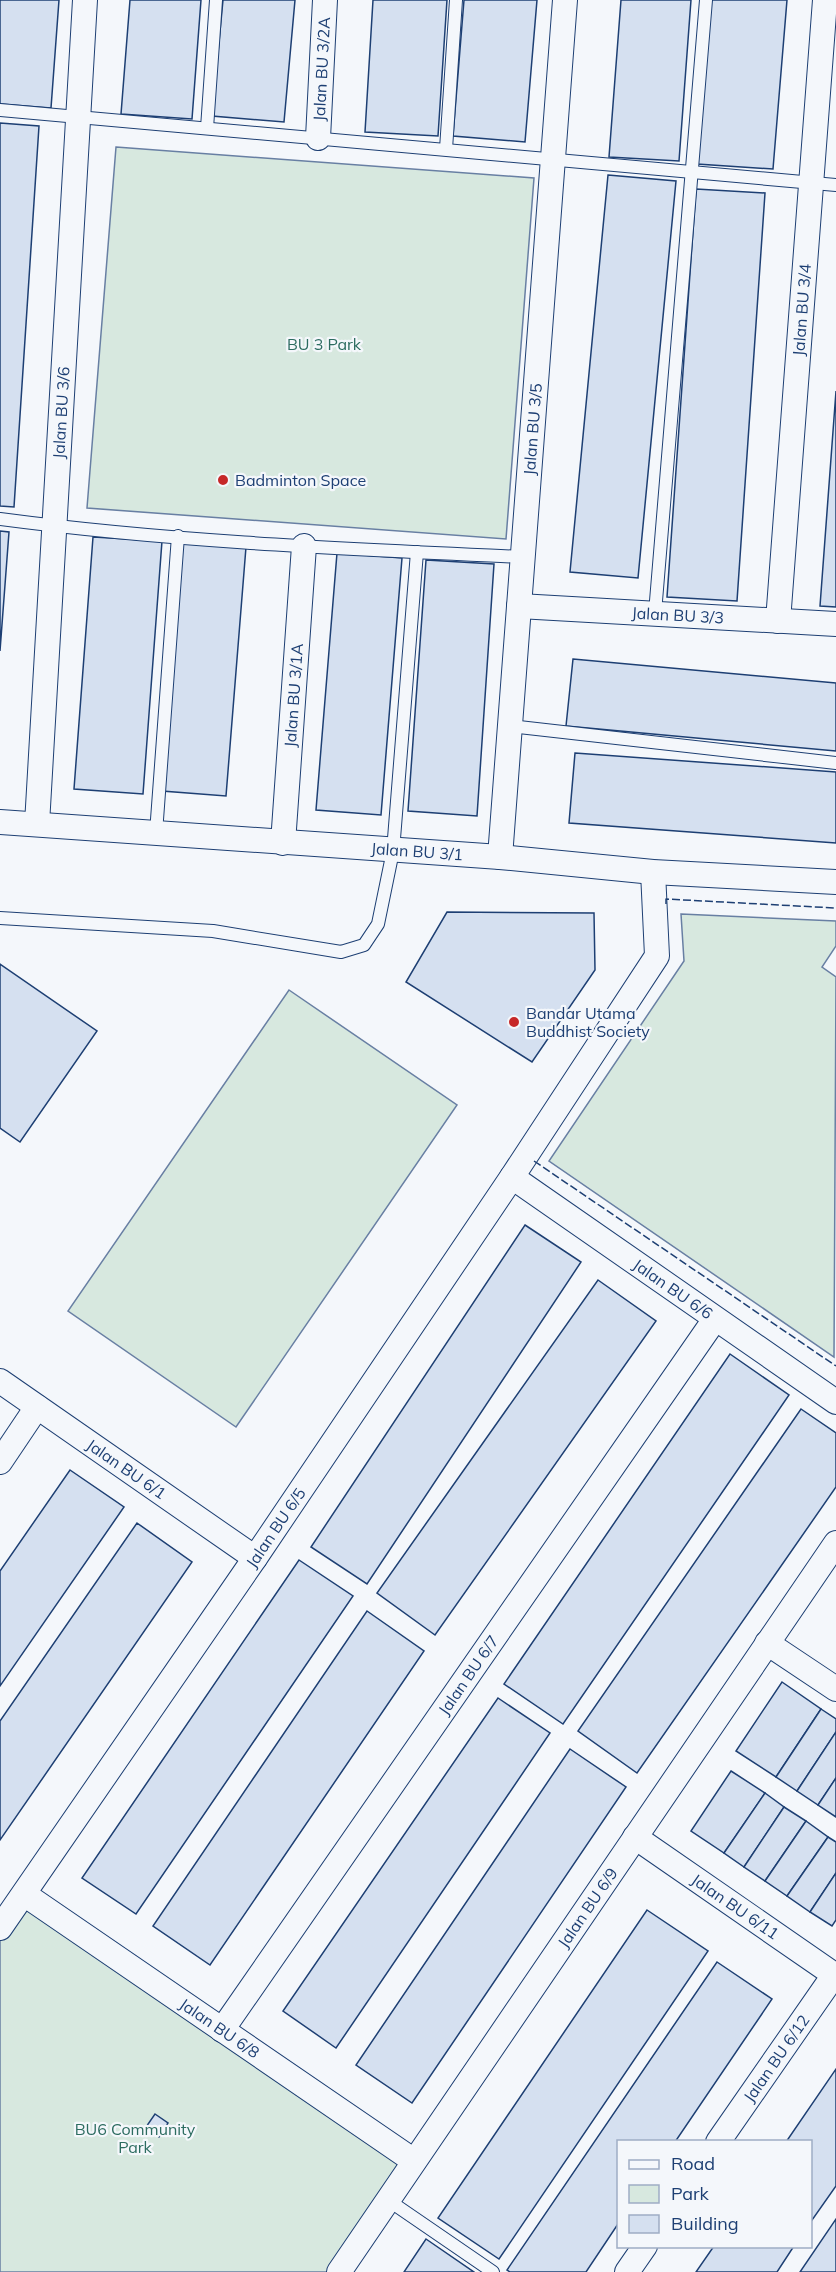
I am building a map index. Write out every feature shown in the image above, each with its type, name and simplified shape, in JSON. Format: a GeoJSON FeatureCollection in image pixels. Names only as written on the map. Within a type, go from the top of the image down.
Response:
{"type":"FeatureCollection","features":[{"type":"Feature","properties":{"kind":"street","name":"Jalan BU 3/6"},"geometry":{"type":"LineString","coordinates":[[37,824],[85,0]]}},
{"type":"Feature","properties":{"kind":"street","name":"Jalan BU 3/2A"},"geometry":{"type":"LineString","coordinates":[[318,138],[325,0]]}},
{"type":"Feature","properties":{"kind":"street","name":"Jalan BU 3/5"},"geometry":{"type":"LineString","coordinates":[[500,857],[565,0]]}},
{"type":"Feature","properties":{"kind":"street","name":"Jalan BU 3/4"},"geometry":{"type":"LineString","coordinates":[[778,621],[825,0]]}},
{"type":"Feature","properties":{"kind":"street","name":"Jalan BU 3/1A"},"geometry":{"type":"LineString","coordinates":[[283,843],[304,546]]}},
{"type":"Feature","properties":{"kind":"street","name":"Jalan BU 3/3"},"geometry":{"type":"LineString","coordinates":[[519,606],[836,624]]}},
{"type":"Feature","properties":{"kind":"street","name":"Jalan BU 3/1"},"geometry":{"type":"LineString","coordinates":[[0,822],[500,857],[653,872],[836,882]]}},
{"type":"Feature","properties":{"kind":"street","name":"Jalan BU 6/5"},"geometry":{"type":"LineString","coordinates":[[0,1928],[255,1558],[512,1177],[657,956],[653,872]]}},
{"type":"Feature","properties":{"kind":"street","name":"Jalan BU 6/6"},"geometry":{"type":"LineString","coordinates":[[512,1177],[714,1319],[835,1398]]}},
{"type":"Feature","properties":{"kind":"street","name":"Jalan BU 6/7"},"geometry":{"type":"LineString","coordinates":[[222,2030],[714,1319]]}},
{"type":"Feature","properties":{"kind":"street","name":"Jalan BU 6/1"},"geometry":{"type":"LineString","coordinates":[[0,1380],[255,1558]]}},
{"type":"Feature","properties":{"kind":"street"},"geometry":{"type":"LineString","coordinates":[[0,1462],[38,1407]]}},
{"type":"Feature","properties":{"kind":"street","name":"Jalan BU 6/9"},"geometry":{"type":"LineString","coordinates":[[339,2272],[836,1543]]}},
{"type":"Feature","properties":{"kind":"street"},"geometry":{"type":"LineString","coordinates":[[767,1643],[836,1689]]}},
{"type":"Feature","properties":{"kind":"street","name":"Jalan BU 6/11"},"geometry":{"type":"LineString","coordinates":[[635,1837],[835,1976]]}},
{"type":"Feature","properties":{"kind":"street","name":"Jalan BU 6/8"},"geometry":{"type":"LineString","coordinates":[[24,1894],[414,2161]]}},
{"type":"Feature","properties":{"kind":"street","name":"Jalan BU 6/12"},"geometry":{"type":"LineString","coordinates":[[719,2140],[835,1976]]}},
{"type":"Feature","properties":{"kind":"street"},"geometry":{"type":"LineString","coordinates":[[627,2272],[644,2248]]}},
{"type":"Feature","properties":{"kind":"lane"},"geometry":{"type":"LineString","coordinates":[[207,128],[216,0]]}},
{"type":"Feature","properties":{"kind":"lane"},"geometry":{"type":"LineString","coordinates":[[446,149],[456,0]]}},
{"type":"Feature","properties":{"kind":"lane"},"geometry":{"type":"LineString","coordinates":[[655,613],[706,0]]}},
{"type":"Feature","properties":{"kind":"lane"},"geometry":{"type":"LineString","coordinates":[[0,110],[78,115],[836,185]]}},
{"type":"Feature","properties":{"kind":"lane"},"geometry":{"type":"LineString","coordinates":[[0,519],[53,526],[304,546],[523,557]]}},
{"type":"Feature","properties":{"kind":"lane"},"geometry":{"type":"LineString","coordinates":[[156,833],[178,536]]}},
{"type":"Feature","properties":{"kind":"lane"},"geometry":{"type":"LineString","coordinates":[[0,918],[213,932],[341,952],[353,951],[364,945],[378,924],[393,851],[417,552]]}},
{"type":"Feature","properties":{"kind":"lane"},"geometry":{"type":"LineString","coordinates":[[510,726],[836,763]]}},
{"type":"Feature","properties":{"kind":"lane"},"geometry":{"type":"LineString","coordinates":[[387,2200],[493,2272]]}},
{"type":"Feature","properties":{"kind":"green space","name":"BU 3 Park"},"geometry":{"type":"Polygon","coordinates":[[[116,147],[534,178],[506,539],[87,508],[116,147]]]}},
{"type":"Feature","properties":{"kind":"green space"},"geometry":{"type":"Polygon","coordinates":[[[681,914],[836,921],[836,946],[822,967],[836,977],[834,1357],[549,1161],[684,961],[681,914]]]}},
{"type":"Feature","properties":{"kind":"green space"},"geometry":{"type":"Polygon","coordinates":[[[289,990],[457,1105],[236,1427],[68,1311],[289,990]]]}},
{"type":"Feature","properties":{"kind":"green space","name":"BU6 Community Park"},"geometry":{"type":"Polygon","coordinates":[[[25,1900],[409,2162],[333,2272],[0,2272],[0,1936],[25,1900]]]}},
{"type":"Feature","properties":{"kind":"building"},"geometry":{"type":"Polygon","coordinates":[[[0,0],[59,0],[51,108],[0,104],[0,0]]]}},
{"type":"Feature","properties":{"kind":"building"},"geometry":{"type":"Polygon","coordinates":[[[130,0],[201,0],[192,119],[121,114],[130,0]]]}},
{"type":"Feature","properties":{"kind":"building"},"geometry":{"type":"Polygon","coordinates":[[[223,0],[295,0],[284,122],[212,116],[223,0]]]}},
{"type":"Feature","properties":{"kind":"building"},"geometry":{"type":"Polygon","coordinates":[[[373,0],[447,0],[438,136],[365,132],[373,0]]]}},
{"type":"Feature","properties":{"kind":"building"},"geometry":{"type":"Polygon","coordinates":[[[464,0],[537,0],[525,142],[453,136],[464,0]]]}},
{"type":"Feature","properties":{"kind":"building"},"geometry":{"type":"Polygon","coordinates":[[[621,0],[691,0],[679,161],[609,157],[621,0]]]}},
{"type":"Feature","properties":{"kind":"building"},"geometry":{"type":"Polygon","coordinates":[[[710,0],[787,0],[773,169],[697,164],[710,0]]]}},
{"type":"Feature","properties":{"kind":"building"},"geometry":{"type":"Polygon","coordinates":[[[0,123],[39,126],[14,507],[0,506],[0,123]]]}},
{"type":"Feature","properties":{"kind":"building"},"geometry":{"type":"Polygon","coordinates":[[[608,175],[676,181],[638,578],[570,572],[608,175]]]}},
{"type":"Feature","properties":{"kind":"building"},"geometry":{"type":"Polygon","coordinates":[[[696,189],[765,193],[737,601],[667,597],[696,189]]]}},
{"type":"Feature","properties":{"kind":"building"},"geometry":{"type":"Polygon","coordinates":[[[836,391],[836,607],[820,606],[836,391]]]}},
{"type":"Feature","properties":{"kind":"building"},"geometry":{"type":"Polygon","coordinates":[[[0,531],[9,532],[0,651],[0,531]]]}},
{"type":"Feature","properties":{"kind":"building"},"geometry":{"type":"Polygon","coordinates":[[[93,537],[162,541],[143,794],[74,789],[93,537]]]}},
{"type":"Feature","properties":{"kind":"building"},"geometry":{"type":"Polygon","coordinates":[[[182,542],[246,547],[226,796],[162,791],[182,542]]]}},
{"type":"Feature","properties":{"kind":"building"},"geometry":{"type":"Polygon","coordinates":[[[337,553],[402,558],[381,815],[316,810],[337,553]]]}},
{"type":"Feature","properties":{"kind":"building"},"geometry":{"type":"Polygon","coordinates":[[[426,560],[494,564],[477,816],[408,811],[426,560]]]}},
{"type":"Feature","properties":{"kind":"building"},"geometry":{"type":"Polygon","coordinates":[[[573,659],[836,683],[836,751],[566,726],[573,659]]]}},
{"type":"Feature","properties":{"kind":"building"},"geometry":{"type":"Polygon","coordinates":[[[575,753],[836,772],[836,843],[569,823],[575,753]]]}},
{"type":"Feature","properties":{"kind":"building","name":"Bandar Utama Buddhist Society"},"geometry":{"type":"Polygon","coordinates":[[[447,912],[594,913],[595,970],[532,1062],[406,982],[447,912]]]}},
{"type":"Feature","properties":{"kind":"building"},"geometry":{"type":"Polygon","coordinates":[[[0,964],[97,1031],[20,1142],[0,1128],[0,964]]]}},
{"type":"Feature","properties":{"kind":"building"},"geometry":{"type":"Polygon","coordinates":[[[525,1225],[581,1262],[367,1584],[311,1547],[525,1225]]]}},
{"type":"Feature","properties":{"kind":"building"},"geometry":{"type":"Polygon","coordinates":[[[598,1280],[656,1321],[435,1635],[377,1593],[598,1280]]]}},
{"type":"Feature","properties":{"kind":"building"},"geometry":{"type":"Polygon","coordinates":[[[730,1354],[789,1395],[563,1724],[504,1684],[730,1354]]]}},
{"type":"Feature","properties":{"kind":"building"},"geometry":{"type":"Polygon","coordinates":[[[801,1409],[836,1433],[836,1487],[637,1773],[578,1731],[801,1409]]]}},
{"type":"Feature","properties":{"kind":"building"},"geometry":{"type":"Polygon","coordinates":[[[70,1470],[124,1507],[0,1686],[0,1571],[70,1470]]]}},
{"type":"Feature","properties":{"kind":"building"},"geometry":{"type":"Polygon","coordinates":[[[137,1523],[192,1562],[0,1840],[0,1721],[137,1523]]]}},
{"type":"Feature","properties":{"kind":"building"},"geometry":{"type":"Polygon","coordinates":[[[299,1560],[353,1596],[136,1914],[82,1878],[299,1560]]]}},
{"type":"Feature","properties":{"kind":"building"},"geometry":{"type":"Polygon","coordinates":[[[367,1611],[424,1651],[210,1965],[153,1926],[367,1611]]]}},
{"type":"Feature","properties":{"kind":"building"},"geometry":{"type":"Polygon","coordinates":[[[782,1682],[821,1709],[776,1777],[736,1751],[782,1682]]]}},
{"type":"Feature","properties":{"kind":"building"},"geometry":{"type":"Polygon","coordinates":[[[498,1698],[550,1733],[336,2048],[283,2011],[498,1698]]]}},
{"type":"Feature","properties":{"kind":"building"},"geometry":{"type":"Polygon","coordinates":[[[821,1709],[836,1719],[836,1732],[797,1791],[776,1777],[821,1709]]]}},
{"type":"Feature","properties":{"kind":"building"},"geometry":{"type":"Polygon","coordinates":[[[836,1732],[836,1778],[818,1805],[797,1791],[836,1732]]]}},
{"type":"Feature","properties":{"kind":"building"},"geometry":{"type":"Polygon","coordinates":[[[570,1749],[626,1787],[412,2103],[356,2065],[570,1749]]]}},
{"type":"Feature","properties":{"kind":"building"},"geometry":{"type":"Polygon","coordinates":[[[731,1771],[765,1793],[724,1853],[691,1831],[731,1771]]]}},
{"type":"Feature","properties":{"kind":"building"},"geometry":{"type":"Polygon","coordinates":[[[836,1778],[836,1817],[818,1805],[836,1778]]]}},
{"type":"Feature","properties":{"kind":"building"},"geometry":{"type":"Polygon","coordinates":[[[765,1793],[784,1807],[744,1867],[724,1853],[765,1793]]]}},
{"type":"Feature","properties":{"kind":"building"},"geometry":{"type":"Polygon","coordinates":[[[784,1807],[806,1821],[765,1881],[744,1867],[784,1807]]]}},
{"type":"Feature","properties":{"kind":"building"},"geometry":{"type":"Polygon","coordinates":[[[806,1821],[828,1837],[787,1896],[765,1881],[806,1821]]]}},
{"type":"Feature","properties":{"kind":"building"},"geometry":{"type":"Polygon","coordinates":[[[828,1837],[836,1842],[836,1873],[810,1912],[787,1896],[828,1837]]]}},
{"type":"Feature","properties":{"kind":"building"},"geometry":{"type":"Polygon","coordinates":[[[836,1873],[836,1920],[832,1926],[810,1912],[836,1873]]]}},
{"type":"Feature","properties":{"kind":"building"},"geometry":{"type":"Polygon","coordinates":[[[647,1910],[708,1951],[499,2259],[438,2218],[647,1910]]]}},
{"type":"Feature","properties":{"kind":"building"},"geometry":{"type":"Polygon","coordinates":[[[717,1962],[772,1999],[676,2140],[617,2140],[617,2226],[586,2272],[510,2272],[507,2270],[717,1962]]]}},
{"type":"Feature","properties":{"kind":"building"},"geometry":{"type":"Polygon","coordinates":[[[836,2069],[836,2186],[812,2220],[812,2140],[787,2140],[836,2069]]]}},
{"type":"Feature","properties":{"kind":"building"},"geometry":{"type":"Polygon","coordinates":[[[155,2114],[168,2123],[159,2137],[146,2127],[155,2114]]]}},
{"type":"Feature","properties":{"kind":"building"},"geometry":{"type":"Polygon","coordinates":[[[836,2219],[836,2272],[800,2272],[836,2219]]]}},
{"type":"Feature","properties":{"kind":"building"},"geometry":{"type":"Polygon","coordinates":[[[426,2239],[474,2272],[404,2272],[426,2239]]]}},
{"type":"Feature","properties":{"kind":"building"},"geometry":{"type":"Polygon","coordinates":[[[713,2248],[793,2248],[777,2272],[696,2272],[713,2248]]]}},
{"type":"Feature","properties":{"kind":"fence"},"geometry":{"type":"LineString","coordinates":[[666,904],[666,899],[836,908]]}},
{"type":"Feature","properties":{"kind":"fence"},"geometry":{"type":"LineString","coordinates":[[534,1161],[836,1366]]}},
{"type":"Feature","properties":{"kind":"place","name":"Badminton Space"},"geometry":{"type":"Point","coordinates":[223,480]}},
{"type":"Feature","properties":{"kind":"place","name":"Bandar Utama Buddhist Society"},"geometry":{"type":"Point","coordinates":[514,1022]}}]}
